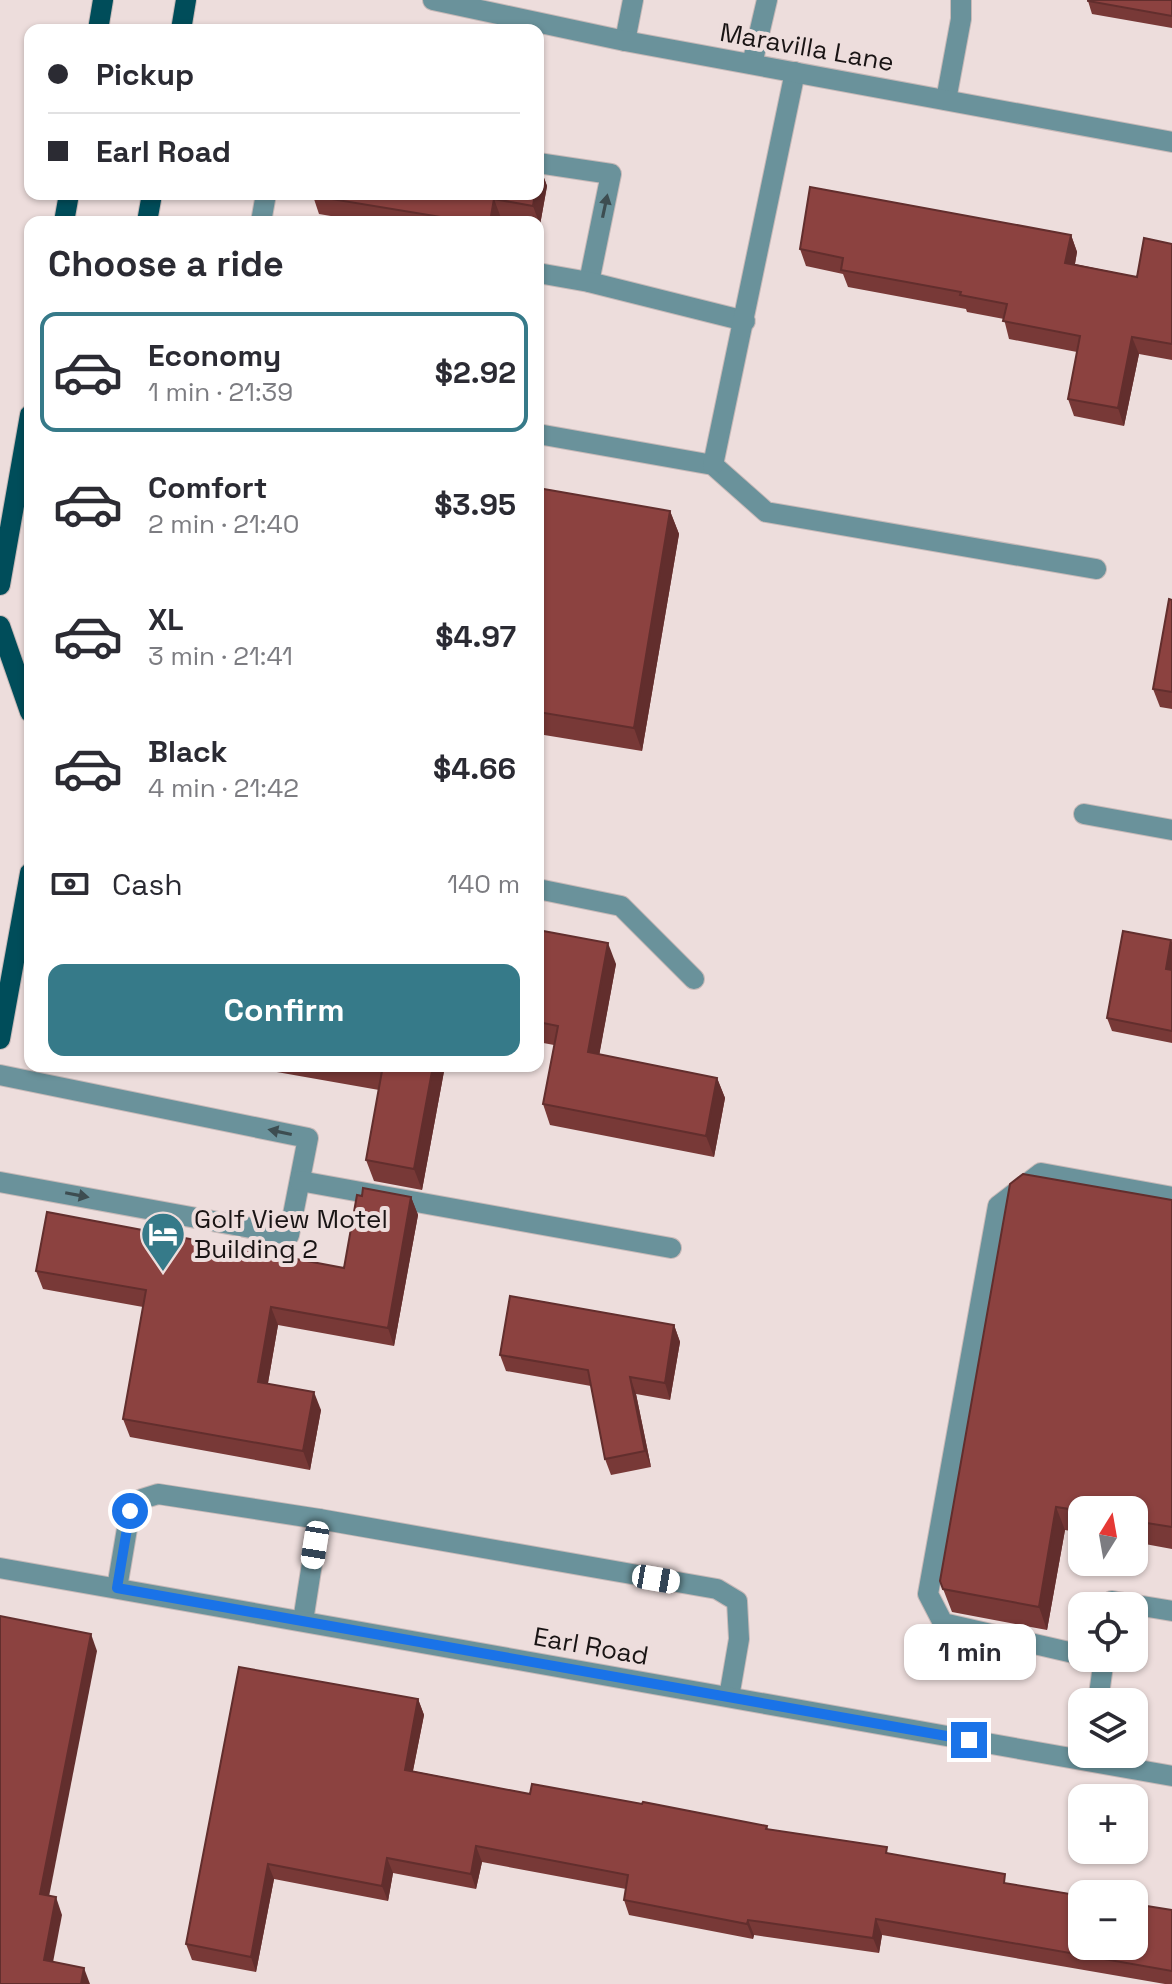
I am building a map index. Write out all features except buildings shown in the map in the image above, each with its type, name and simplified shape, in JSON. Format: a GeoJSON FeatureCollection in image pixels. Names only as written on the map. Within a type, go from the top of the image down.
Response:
{"type":"FeatureCollection","features":[{"type":"Feature","properties":{"kind":"main road"},"geometry":{"type":"LineString","coordinates":[[99,24],[103,0]]}},
{"type":"Feature","properties":{"kind":"main road"},"geometry":{"type":"LineString","coordinates":[[182,24],[186,0]]}},
{"type":"Feature","properties":{"kind":"main road"},"geometry":{"type":"LineString","coordinates":[[0,585],[24,449]]}},
{"type":"Feature","properties":{"kind":"main road"},"geometry":{"type":"LineString","coordinates":[[0,626],[24,695]]}},
{"type":"Feature","properties":{"kind":"main road"},"geometry":{"type":"LineString","coordinates":[[0,1039],[24,906]]}},
{"type":"Feature","properties":{"kind":"street","name":"Maravilla Lane"},"geometry":{"type":"LineString","coordinates":[[433,0],[625,41],[1172,142]]}},
{"type":"Feature","properties":{"kind":"street"},"geometry":{"type":"LineString","coordinates":[[625,41],[633,0]]}},
{"type":"Feature","properties":{"kind":"street"},"geometry":{"type":"LineString","coordinates":[[752,64],[767,0]]}},
{"type":"Feature","properties":{"kind":"street"},"geometry":{"type":"LineString","coordinates":[[946,100],[961,19],[961,0]]}},
{"type":"Feature","properties":{"kind":"street"},"geometry":{"type":"LineString","coordinates":[[713,465],[795,72]]}},
{"type":"Feature","properties":{"kind":"street"},"geometry":{"type":"LineString","coordinates":[[544,164],[611,174],[589,282]]}},
{"type":"Feature","properties":{"kind":"street"},"geometry":{"type":"LineString","coordinates":[[544,274],[589,282],[745,321]]}},
{"type":"Feature","properties":{"kind":"street"},"geometry":{"type":"LineString","coordinates":[[544,435],[713,465],[766,512],[1096,569]]}},
{"type":"Feature","properties":{"kind":"street"},"geometry":{"type":"LineString","coordinates":[[1084,814],[1172,830]]}},
{"type":"Feature","properties":{"kind":"street"},"geometry":{"type":"LineString","coordinates":[[544,890],[621,906],[694,979]]}},
{"type":"Feature","properties":{"kind":"street"},"geometry":{"type":"LineString","coordinates":[[0,1075],[308,1138],[289,1235],[0,1182]]}},
{"type":"Feature","properties":{"kind":"street"},"geometry":{"type":"LineString","coordinates":[[1068,1652],[943,1623],[928,1594],[998,1206],[1041,1173],[1172,1197]]}},
{"type":"Feature","properties":{"kind":"street"},"geometry":{"type":"LineString","coordinates":[[300,1181],[671,1248]]}},
{"type":"Feature","properties":{"kind":"street"},"geometry":{"type":"LineString","coordinates":[[117,1588],[130,1511],[142,1499],[158,1494],[717,1589],[737,1601],[739,1639],[729,1697]]}},
{"type":"Feature","properties":{"kind":"street"},"geometry":{"type":"LineString","coordinates":[[303,1621],[319,1519]]}},
{"type":"Feature","properties":{"kind":"street","name":"Earl Road"},"geometry":{"type":"LineString","coordinates":[[0,1568],[1068,1754]]}},
{"type":"Feature","properties":{"kind":"street"},"geometry":{"type":"LineString","coordinates":[[1148,1607],[1172,1611]]}},
{"type":"Feature","properties":{"kind":"street","name":"Earl Road"},"geometry":{"type":"LineString","coordinates":[[1136,1768],[1172,1776]]}},
{"type":"Feature","properties":{"kind":"place","name":"Golf View Motel Building 2"},"geometry":{"type":"Point","coordinates":[163,1273]}},
{"type":"Feature","properties":{"kind":"route"},"geometry":{"type":"LineString","coordinates":[[130,1511],[117,1588],[969,1740]]}}]}
